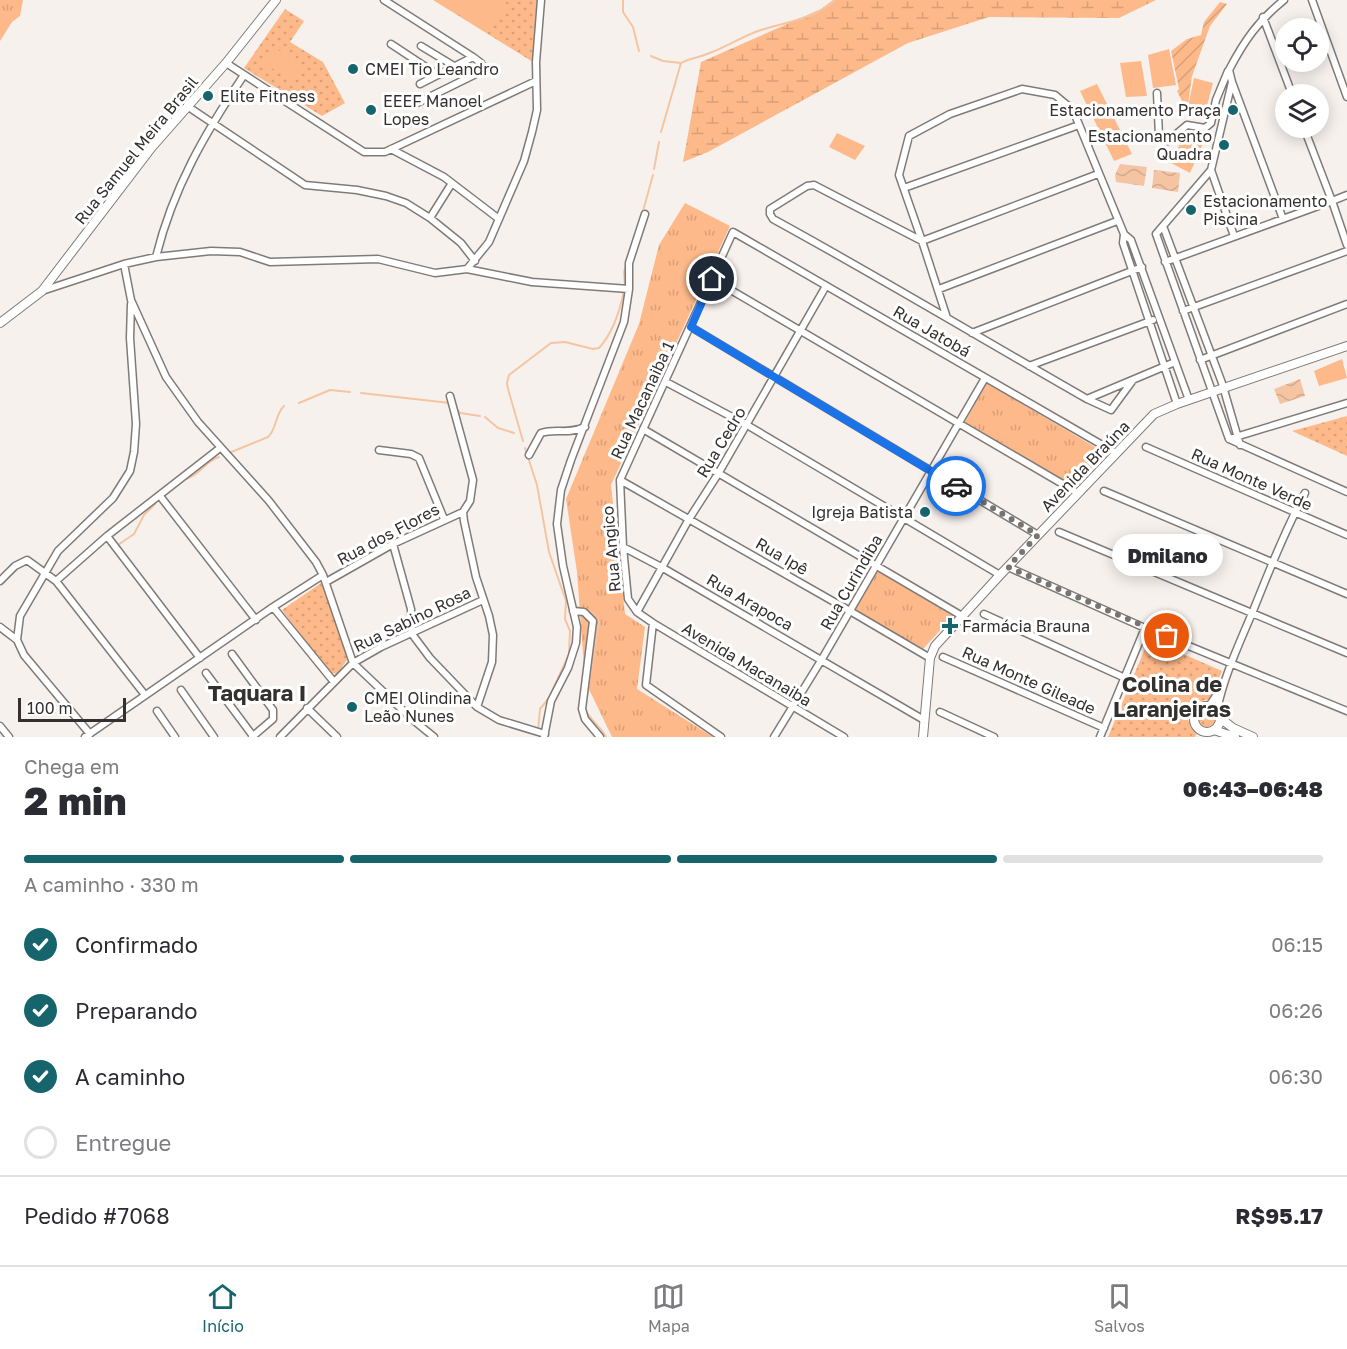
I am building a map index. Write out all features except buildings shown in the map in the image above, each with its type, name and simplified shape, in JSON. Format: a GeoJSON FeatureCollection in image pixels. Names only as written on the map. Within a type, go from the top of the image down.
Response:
{"type":"FeatureCollection","features":[{"type":"Feature","properties":{"kind":"street","name":"Rua Samuel Meira Brasil"},"geometry":{"type":"LineString","coordinates":[[0,323],[42,291],[152,147],[226,63],[276,0]]}},
{"type":"Feature","properties":{"kind":"street"},"geometry":{"type":"LineString","coordinates":[[384,0],[473,57],[481,63],[483,68],[480,72],[413,105]]}},
{"type":"Feature","properties":{"kind":"street"},"geometry":{"type":"LineString","coordinates":[[468,269],[489,242],[524,161],[532,132],[537,110],[536,62],[541,0]]}},
{"type":"Feature","properties":{"kind":"street"},"geometry":{"type":"LineString","coordinates":[[1157,93],[1161,140],[1168,141],[1187,125],[1205,128],[1210,123],[1220,89],[1243,44],[1263,17],[1284,0]]}},
{"type":"Feature","properties":{"kind":"street"},"geometry":{"type":"LineString","coordinates":[[1312,0],[1347,97]]}},
{"type":"Feature","properties":{"kind":"street"},"geometry":{"type":"LineString","coordinates":[[1263,17],[1288,84]]}},
{"type":"Feature","properties":{"kind":"street"},"geometry":{"type":"LineString","coordinates":[[391,44],[438,75]]}},
{"type":"Feature","properties":{"kind":"street"},"geometry":{"type":"LineString","coordinates":[[421,46],[454,66]]}},
{"type":"Feature","properties":{"kind":"street"},"geometry":{"type":"LineString","coordinates":[[420,84],[473,57]]}},
{"type":"Feature","properties":{"kind":"street"},"geometry":{"type":"LineString","coordinates":[[226,63],[364,152],[385,152],[536,81]]}},
{"type":"Feature","properties":{"kind":"street"},"geometry":{"type":"LineString","coordinates":[[1229,70],[1283,219]]}},
{"type":"Feature","properties":{"kind":"street"},"geometry":{"type":"LineString","coordinates":[[156,257],[180,185],[212,123],[244,75]]}},
{"type":"Feature","properties":{"kind":"street"},"geometry":{"type":"LineString","coordinates":[[1232,82],[1211,170],[1156,234],[1229,439],[1347,492]]}},
{"type":"Feature","properties":{"kind":"street"},"geometry":{"type":"LineString","coordinates":[[947,318],[899,175],[909,136],[950,114],[1022,89],[1055,95],[1073,110],[1117,221],[1124,234],[1131,240],[1189,400]]}},
{"type":"Feature","properties":{"kind":"street"},"geometry":{"type":"LineString","coordinates":[[187,106],[304,185],[357,190],[406,203],[430,218],[461,243],[475,261]]}},
{"type":"Feature","properties":{"kind":"street"},"geometry":{"type":"LineString","coordinates":[[904,188],[1079,125]]}},
{"type":"Feature","properties":{"kind":"street"},"geometry":{"type":"LineString","coordinates":[[1308,138],[1347,245]]}},
{"type":"Feature","properties":{"kind":"street"},"geometry":{"type":"LineString","coordinates":[[391,149],[452,183],[499,219]]}},
{"type":"Feature","properties":{"kind":"street"},"geometry":{"type":"LineString","coordinates":[[1211,170],[1234,236]]}},
{"type":"Feature","properties":{"kind":"street"},"geometry":{"type":"LineString","coordinates":[[1098,174],[922,241],[814,185],[807,186],[774,205],[769,212],[772,219],[856,264],[1087,399],[1111,410],[1134,380]]}},
{"type":"Feature","properties":{"kind":"street"},"geometry":{"type":"LineString","coordinates":[[430,218],[452,183]]}},
{"type":"Feature","properties":{"kind":"street"},"geometry":{"type":"LineString","coordinates":[[1165,262],[1347,195]]}},
{"type":"Feature","properties":{"kind":"street"},"geometry":{"type":"LineString","coordinates":[[393,544],[407,589],[413,623],[412,634],[436,664],[477,707],[506,723],[545,736],[551,701],[568,668],[576,643],[577,627],[557,524],[564,478],[624,322],[629,289],[629,263],[645,214]]}},
{"type":"Feature","properties":{"kind":"street"},"geometry":{"type":"LineString","coordinates":[[939,289],[1117,221]]}},
{"type":"Feature","properties":{"kind":"street"},"geometry":{"type":"LineString","coordinates":[[1163,226],[1224,388],[1240,445]]}},
{"type":"Feature","properties":{"kind":"street","name":"Rua Macanaiba 1"},"geometry":{"type":"LineString","coordinates":[[620,480],[734,232]]}},
{"type":"Feature","properties":{"kind":"street","name":"Rua Jatobá"},"geometry":{"type":"LineString","coordinates":[[734,232],[1116,453]]}},
{"type":"Feature","properties":{"kind":"street"},"geometry":{"type":"LineString","coordinates":[[1124,234],[1124,243],[1178,404]]}},
{"type":"Feature","properties":{"kind":"street"},"geometry":{"type":"LineString","coordinates":[[42,291],[124,264],[156,257],[227,250],[270,262],[378,259],[435,273],[468,269],[532,282],[629,289]]}},
{"type":"Feature","properties":{"kind":"street"},"geometry":{"type":"LineString","coordinates":[[1183,311],[1347,251]]}},
{"type":"Feature","properties":{"kind":"street"},"geometry":{"type":"LineString","coordinates":[[17,640],[20,616],[58,551],[113,498],[130,471],[136,424],[130,338],[131,300],[124,264]]}},
{"type":"Feature","properties":{"kind":"street"},"geometry":{"type":"LineString","coordinates":[[972,333],[1142,267]]}},
{"type":"Feature","properties":{"kind":"street"},"geometry":{"type":"LineString","coordinates":[[712,279],[1078,494]]}},
{"type":"Feature","properties":{"kind":"street","name":"Rua Cedro"},"geometry":{"type":"LineString","coordinates":[[637,612],[826,286]]}},
{"type":"Feature","properties":{"kind":"street"},"geometry":{"type":"LineString","coordinates":[[131,300],[166,377],[219,448],[269,501],[303,544],[323,575],[353,663],[412,720],[434,737]]}},
{"type":"Feature","properties":{"kind":"street"},"geometry":{"type":"LineString","coordinates":[[1200,360],[1347,304]]}},
{"type":"Feature","properties":{"kind":"street"},"geometry":{"type":"LineString","coordinates":[[1029,366],[1159,317]]}},
{"type":"Feature","properties":{"kind":"street"},"geometry":{"type":"LineString","coordinates":[[691,327],[1038,535]]}},
{"type":"Feature","properties":{"kind":"street","name":"Avenida Braúna"},"geometry":{"type":"LineString","coordinates":[[923,737],[930,658],[935,646],[1000,574],[1154,414],[1347,346]]}},
{"type":"Feature","properties":{"kind":"street"},"geometry":{"type":"LineString","coordinates":[[1087,399],[1175,362]]}},
{"type":"Feature","properties":{"kind":"street","name":"Rua Curindiba"},"geometry":{"type":"LineString","coordinates":[[774,737],[822,660],[986,378]]}},
{"type":"Feature","properties":{"kind":"street"},"geometry":{"type":"LineString","coordinates":[[666,382],[747,425],[1000,574]]}},
{"type":"Feature","properties":{"kind":"street"},"geometry":{"type":"LineString","coordinates":[[450,396],[473,480],[470,501],[463,512],[476,577],[489,616],[493,647],[488,679],[477,707]]}},
{"type":"Feature","properties":{"kind":"street"},"geometry":{"type":"LineString","coordinates":[[1229,439],[1347,403]]}},
{"type":"Feature","properties":{"kind":"street"},"geometry":{"type":"LineString","coordinates":[[529,455],[541,433],[553,430],[562,433],[585,427]]}},
{"type":"Feature","properties":{"kind":"street"},"geometry":{"type":"LineString","coordinates":[[643,429],[962,616]]}},
{"type":"Feature","properties":{"kind":"street","name":"Rua Monte Verde"},"geometry":{"type":"LineString","coordinates":[[1146,447],[1347,535]]}},
{"type":"Feature","properties":{"kind":"street"},"geometry":{"type":"LineString","coordinates":[[56,581],[107,536],[219,448]]}},
{"type":"Feature","properties":{"kind":"street"},"geometry":{"type":"LineString","coordinates":[[379,450],[411,454],[419,458],[444,519]]}},
{"type":"Feature","properties":{"kind":"street","name":"Rua Ipê"},"geometry":{"type":"LineString","coordinates":[[620,480],[930,658]]}},
{"type":"Feature","properties":{"kind":"street","name":"Rua Angico"},"geometry":{"type":"LineString","coordinates":[[620,480],[628,599],[637,612]]}},
{"type":"Feature","properties":{"kind":"street"},"geometry":{"type":"LineString","coordinates":[[1104,491],[1347,594]]}},
{"type":"Feature","properties":{"kind":"street"},"geometry":{"type":"LineString","coordinates":[[1205,733],[1218,724],[1222,687],[1231,663],[1294,513],[1305,493]]}},
{"type":"Feature","properties":{"kind":"street"},"geometry":{"type":"LineString","coordinates":[[160,496],[256,620]]}},
{"type":"Feature","properties":{"kind":"street","name":"Rua dos Flores"},"geometry":{"type":"LineString","coordinates":[[326,582],[393,544],[463,512]]}},
{"type":"Feature","properties":{"kind":"street"},"geometry":{"type":"LineString","coordinates":[[1059,532],[1347,653]]}},
{"type":"Feature","properties":{"kind":"street"},"geometry":{"type":"LineString","coordinates":[[107,536],[200,657]]}},
{"type":"Feature","properties":{"kind":"street","name":"Rua Arapoca"},"geometry":{"type":"LineString","coordinates":[[623,548],[663,567],[924,720]]}},
{"type":"Feature","properties":{"kind":"street"},"geometry":{"type":"LineString","coordinates":[[0,581],[15,566],[27,560],[56,581],[146,696]]}},
{"type":"Feature","properties":{"kind":"street"},"geometry":{"type":"LineString","coordinates":[[1008,567],[1347,711]]}},
{"type":"Feature","properties":{"kind":"street"},"geometry":{"type":"LineString","coordinates":[[0,627],[17,640],[32,665],[88,735],[323,575]]}},
{"type":"Feature","properties":{"kind":"street","name":"Rua Sabino Rosa"},"geometry":{"type":"LineString","coordinates":[[307,708],[353,663],[381,647],[483,600]]}},
{"type":"Feature","properties":{"kind":"street"},"geometry":{"type":"LineString","coordinates":[[273,607],[334,682]]}},
{"type":"Feature","properties":{"kind":"street"},"geometry":{"type":"LineString","coordinates":[[573,611],[584,612],[593,621],[582,710],[585,719],[600,737]]}},
{"type":"Feature","properties":{"kind":"street","name":"Avenida Macanaiba"},"geometry":{"type":"LineString","coordinates":[[637,612],[844,737]]}},
{"type":"Feature","properties":{"kind":"street"},"geometry":{"type":"LineString","coordinates":[[984,614],[1125,678]]}},
{"type":"Feature","properties":{"kind":"street"},"geometry":{"type":"LineString","coordinates":[[653,623],[646,685],[721,737]]}},
{"type":"Feature","properties":{"kind":"street"},"geometry":{"type":"LineString","coordinates":[[1100,737],[1145,627]]}},
{"type":"Feature","properties":{"kind":"street"},"geometry":{"type":"LineString","coordinates":[[206,673],[253,737],[273,719],[273,710],[232,654]]}},
{"type":"Feature","properties":{"kind":"street","name":"Rua Monte Gileade"},"geometry":{"type":"LineString","coordinates":[[944,657],[1104,728]]}},
{"type":"Feature","properties":{"kind":"street"},"geometry":{"type":"LineString","coordinates":[[1222,687],[1209,706],[1200,708],[1194,715],[1195,724],[1205,733],[1235,737]]}},
{"type":"Feature","properties":{"kind":"street"},"geometry":{"type":"LineString","coordinates":[[181,690],[214,737]]}},
{"type":"Feature","properties":{"kind":"street"},"geometry":{"type":"LineString","coordinates":[[1209,706],[1233,728],[1253,737]]}},
{"type":"Feature","properties":{"kind":"street"},"geometry":{"type":"LineString","coordinates":[[280,737],[307,708],[337,737]]}},
{"type":"Feature","properties":{"kind":"street"},"geometry":{"type":"LineString","coordinates":[[157,711],[175,737]]}},
{"type":"Feature","properties":{"kind":"street"},"geometry":{"type":"LineString","coordinates":[[940,712],[994,737]]}},
{"type":"Feature","properties":{"kind":"street"},"geometry":{"type":"LineString","coordinates":[[0,726],[9,737]]}},
{"type":"Feature","properties":{"kind":"green space"},"geometry":{"type":"Polygon","coordinates":[[[0,0],[23,0],[20,16],[12,22],[0,41],[0,0]]]}},
{"type":"Feature","properties":{"kind":"green space"},"geometry":{"type":"Polygon","coordinates":[[[433,0],[538,0],[533,62],[433,0]]]}},
{"type":"Feature","properties":{"kind":"green space"},"geometry":{"type":"Polygon","coordinates":[[[435,0],[508,0],[488,33],[435,0]]]}},
{"type":"Feature","properties":{"kind":"green space"},"geometry":{"type":"Polygon","coordinates":[[[833,0],[1156,0],[1119,18],[989,17],[908,43],[708,152],[683,162],[701,62],[821,9],[833,0]]]}},
{"type":"Feature","properties":{"kind":"green space"},"geometry":{"type":"Polygon","coordinates":[[[1220,2],[1227,4],[1210,26],[1192,76],[1187,111],[1177,91],[1179,89],[1171,51],[1187,39],[1201,35],[1204,22],[1220,2]]]}},
{"type":"Feature","properties":{"kind":"green space"},"geometry":{"type":"Polygon","coordinates":[[[285,9],[304,21],[290,42],[323,62],[345,103],[322,116],[244,68],[285,9]]]}},
{"type":"Feature","properties":{"kind":"green space"},"geometry":{"type":"Polygon","coordinates":[[[275,48],[302,65],[293,81],[265,64],[275,48]]]}},
{"type":"Feature","properties":{"kind":"green space"},"geometry":{"type":"Polygon","coordinates":[[[1169,49],[1176,85],[1153,88],[1148,55],[1169,49]]]}},
{"type":"Feature","properties":{"kind":"green space"},"geometry":{"type":"Polygon","coordinates":[[[1141,61],[1147,96],[1126,97],[1120,63],[1141,61]]]}},
{"type":"Feature","properties":{"kind":"green space"},"geometry":{"type":"Polygon","coordinates":[[[1194,78],[1213,83],[1204,117],[1187,111],[1194,78]]]}},
{"type":"Feature","properties":{"kind":"green space"},"geometry":{"type":"Polygon","coordinates":[[[1097,84],[1132,154],[1114,161],[1080,91],[1097,84]]]}},
{"type":"Feature","properties":{"kind":"green space"},"geometry":{"type":"Polygon","coordinates":[[[837,133],[865,146],[855,160],[829,147],[837,133]]]}},
{"type":"Feature","properties":{"kind":"green space"},"geometry":{"type":"Polygon","coordinates":[[[1185,133],[1204,141],[1190,173],[1171,163],[1185,133]]]}},
{"type":"Feature","properties":{"kind":"green space"},"geometry":{"type":"Polygon","coordinates":[[[685,203],[730,226],[611,485],[625,614],[645,627],[637,689],[713,737],[612,737],[585,681],[577,572],[566,499],[639,324],[659,245],[685,203]]]}},
{"type":"Feature","properties":{"kind":"green space"},"geometry":{"type":"Polygon","coordinates":[[[1342,359],[1347,378],[1319,386],[1314,371],[1342,359]]]}},
{"type":"Feature","properties":{"kind":"green space"},"geometry":{"type":"Polygon","coordinates":[[[987,383],[1105,453],[1076,488],[965,422],[987,383]]]}},
{"type":"Feature","properties":{"kind":"green space"},"geometry":{"type":"Polygon","coordinates":[[[1347,416],[1347,456],[1292,431],[1340,418],[1347,416]]]}},
{"type":"Feature","properties":{"kind":"green space"},"geometry":{"type":"Polygon","coordinates":[[[878,571],[953,616],[923,649],[855,610],[878,571]]]}},
{"type":"Feature","properties":{"kind":"green space"},"geometry":{"type":"Polygon","coordinates":[[[321,583],[346,650],[347,660],[337,674],[330,673],[282,610],[321,583]]]}},
{"type":"Feature","properties":{"kind":"green space"},"geometry":{"type":"Polygon","coordinates":[[[1149,639],[1222,671],[1210,699],[1195,703],[1188,720],[1197,733],[1195,737],[1108,737],[1149,639]]]}},
{"type":"Feature","properties":{"kind":"green space"},"geometry":{"type":"Polygon","coordinates":[[[1206,708],[1213,711],[1216,718],[1213,725],[1206,728],[1199,725],[1196,718],[1199,711],[1206,708]]]}},
{"type":"Feature","properties":{"kind":"water"},"geometry":{"type":"Polygon","coordinates":[[[1120,164],[1147,167],[1144,186],[1116,182],[1115,175],[1120,164]]]}},
{"type":"Feature","properties":{"kind":"water"},"geometry":{"type":"Polygon","coordinates":[[[1154,170],[1180,173],[1178,192],[1152,188],[1154,170]]]}},
{"type":"Feature","properties":{"kind":"water"},"geometry":{"type":"Polygon","coordinates":[[[1300,379],[1305,396],[1280,404],[1274,389],[1300,379]]]}},
{"type":"Feature","properties":{"kind":"waterway"},"geometry":{"type":"LineString","coordinates":[[623,0],[623,12],[633,27],[639,51]]}},
{"type":"Feature","properties":{"kind":"waterway"},"geometry":{"type":"LineString","coordinates":[[661,132],[681,63],[714,52],[758,31],[818,12],[835,0]]}},
{"type":"Feature","properties":{"kind":"waterway"},"geometry":{"type":"LineString","coordinates":[[651,56],[663,61],[681,63]]}},
{"type":"Feature","properties":{"kind":"waterway"},"geometry":{"type":"LineString","coordinates":[[654,169],[659,142]]}},
{"type":"Feature","properties":{"kind":"waterway"},"geometry":{"type":"LineString","coordinates":[[643,211],[653,175]]}},
{"type":"Feature","properties":{"kind":"waterway"},"geometry":{"type":"LineString","coordinates":[[625,287],[624,272],[627,261]]}},
{"type":"Feature","properties":{"kind":"waterway"},"geometry":{"type":"LineString","coordinates":[[523,441],[508,389],[509,375],[551,343],[565,342],[593,349],[599,348],[615,321],[624,291]]}},
{"type":"Feature","properties":{"kind":"waterway"},"geometry":{"type":"LineString","coordinates":[[299,403],[330,390],[350,392]]}},
{"type":"Feature","properties":{"kind":"waterway"},"geometry":{"type":"LineString","coordinates":[[361,393],[450,403]]}},
{"type":"Feature","properties":{"kind":"waterway"},"geometry":{"type":"LineString","coordinates":[[229,453],[268,437],[284,406]]}},
{"type":"Feature","properties":{"kind":"waterway"},"geometry":{"type":"LineString","coordinates":[[456,408],[460,413],[480,416]]}},
{"type":"Feature","properties":{"kind":"waterway"},"geometry":{"type":"LineString","coordinates":[[485,417],[498,428],[514,433]]}},
{"type":"Feature","properties":{"kind":"waterway"},"geometry":{"type":"LineString","coordinates":[[525,448],[537,485],[549,552],[566,601],[565,619],[570,631],[569,654],[549,698],[540,709],[538,731]]}},
{"type":"Feature","properties":{"kind":"waterway"},"geometry":{"type":"LineString","coordinates":[[182,480],[194,475],[219,457]]}},
{"type":"Feature","properties":{"kind":"waterway"},"geometry":{"type":"LineString","coordinates":[[118,545],[134,534],[144,515],[155,504]]}},
{"type":"Feature","properties":{"kind":"waterway"},"geometry":{"type":"LineString","coordinates":[[574,606],[592,613],[599,622],[585,708],[606,737]]}},
{"type":"Feature","properties":{"kind":"way so far"},"geometry":{"type":"LineString","coordinates":[[956,486],[1038,535],[1008,567],[1167,636]]}},
{"type":"Feature","properties":{"kind":"place","name":"CMEI Tio Leandro"},"geometry":{"type":"Point","coordinates":[353,69]}},
{"type":"Feature","properties":{"kind":"place","name":"Elite Fitness"},"geometry":{"type":"Point","coordinates":[208,96]}},
{"type":"Feature","properties":{"kind":"place","name":"EEEF Manoel Lopes"},"geometry":{"type":"Point","coordinates":[371,110]}},
{"type":"Feature","properties":{"kind":"place","name":"Estacionamento Praça"},"geometry":{"type":"Point","coordinates":[1233,110]}},
{"type":"Feature","properties":{"kind":"place","name":"Estacionamento Quadra"},"geometry":{"type":"Point","coordinates":[1224,145]}},
{"type":"Feature","properties":{"kind":"place","name":"Estacionamento Piscina"},"geometry":{"type":"Point","coordinates":[1191,210]}},
{"type":"Feature","properties":{"kind":"place","name":"Igreja Batista"},"geometry":{"type":"Point","coordinates":[925,512]}},
{"type":"Feature","properties":{"kind":"place","name":"Farmácia Brauna"},"geometry":{"type":"Point","coordinates":[950,626]}},
{"type":"Feature","properties":{"kind":"place","name":"Dmilano"},"geometry":{"type":"Point","coordinates":[1167,636]}},
{"type":"Feature","properties":{"kind":"place","name":"CMEI Olindina Leão Nunes"},"geometry":{"type":"Point","coordinates":[352,707]}},
{"type":"Feature","properties":{"kind":"district","name":"Taquara I"},"geometry":{"type":"Point","coordinates":[257,693]}},
{"type":"Feature","properties":{"kind":"district","name":"Colina de Laranjeiras"},"geometry":{"type":"Point","coordinates":[1172,696]}},
{"type":"Feature","properties":{"kind":"route"},"geometry":{"type":"LineString","coordinates":[[712,279],[691,327],[956,486]]}}]}
